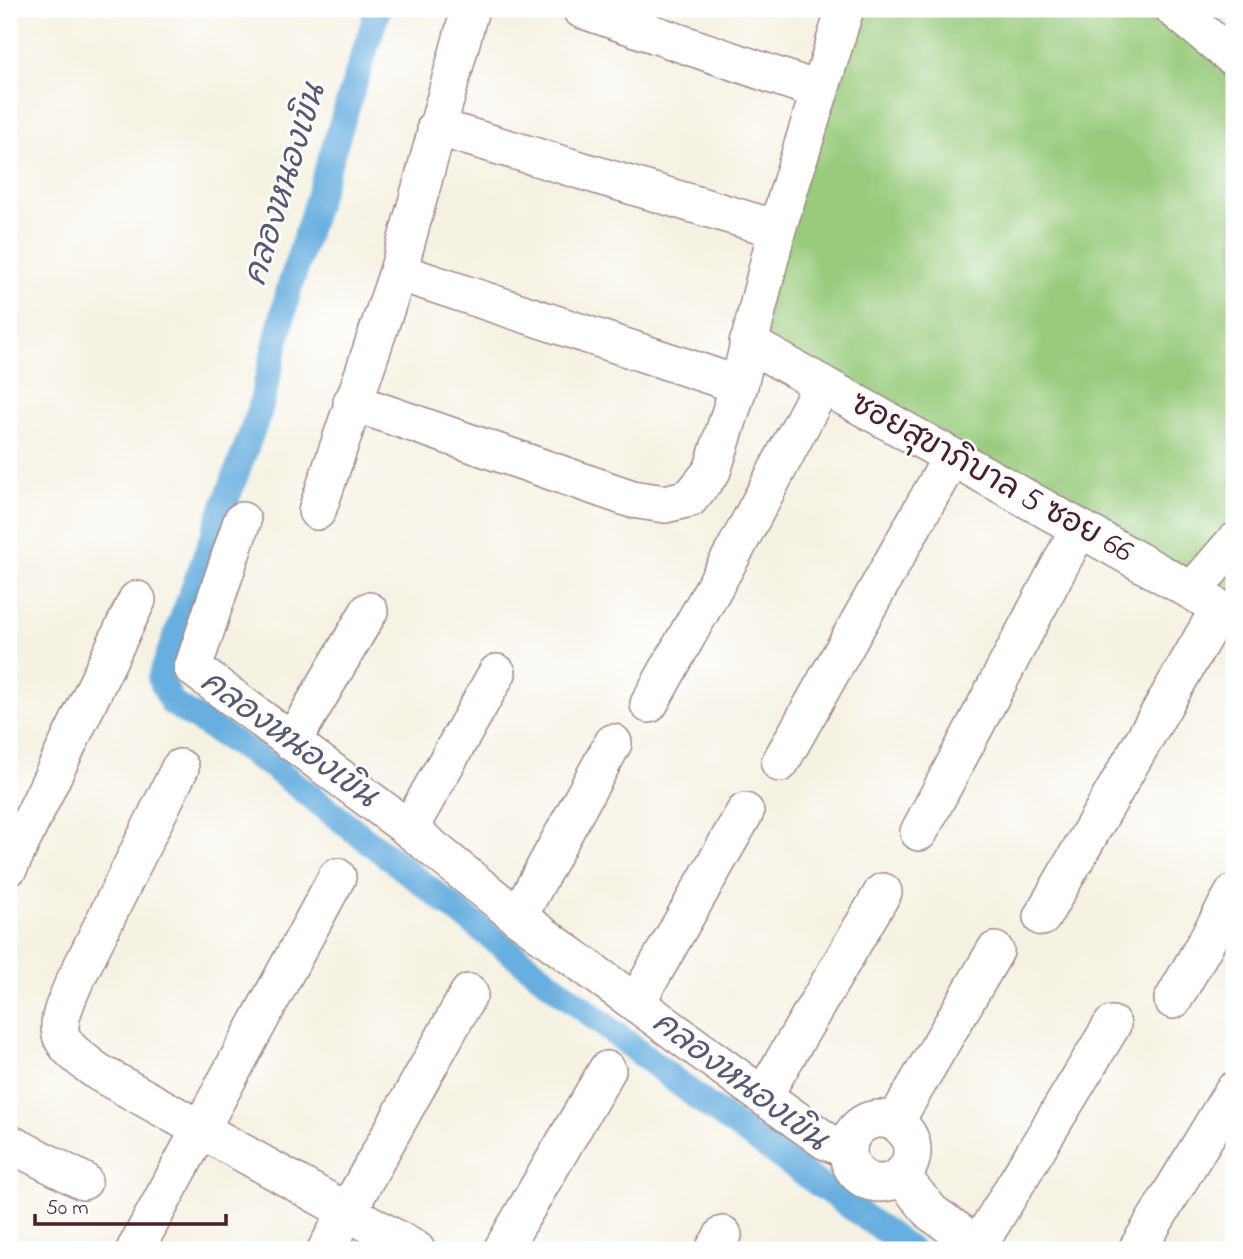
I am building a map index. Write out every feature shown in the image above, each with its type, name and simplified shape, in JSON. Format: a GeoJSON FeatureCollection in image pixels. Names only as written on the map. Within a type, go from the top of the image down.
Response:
{"type":"FeatureCollection","features":[{"type":"Feature","properties":{"kind":"street"},"geometry":{"type":"LineString","coordinates":[[317,510],[397,272],[470,9]]}},
{"type":"Feature","properties":{"kind":"street"},"geometry":{"type":"LineString","coordinates":[[581,9],[820,91]]}},
{"type":"Feature","properties":{"kind":"street"},"geometry":{"type":"LineString","coordinates":[[352,402],[632,499],[665,504],[690,498],[712,471],[739,385],[777,229],[845,9]]}},
{"type":"Feature","properties":{"kind":"street"},"geometry":{"type":"LineString","coordinates":[[1174,9],[1234,58]]}},
{"type":"Feature","properties":{"kind":"street"},"geometry":{"type":"LineString","coordinates":[[436,127],[777,229]]}},
{"type":"Feature","properties":{"kind":"street"},"geometry":{"type":"LineString","coordinates":[[397,272],[739,385]]}},
{"type":"Feature","properties":{"kind":"street","name":"ซอยสุขาภิบาล 5 ซอย 66"},"geometry":{"type":"LineString","coordinates":[[748,342],[1215,606]]}},
{"type":"Feature","properties":{"kind":"street"},"geometry":{"type":"LineString","coordinates":[[649,704],[822,385]]}},
{"type":"Feature","properties":{"kind":"street"},"geometry":{"type":"LineString","coordinates":[[780,763],[951,458]]}},
{"type":"Feature","properties":{"kind":"street"},"geometry":{"type":"LineString","coordinates":[[242,521],[193,668],[409,829],[518,917],[762,1096],[827,1141],[848,1150]]}},
{"type":"Feature","properties":{"kind":"street"},"geometry":{"type":"LineString","coordinates":[[919,832],[1079,529]]}},
{"type":"Feature","properties":{"kind":"street"},"geometry":{"type":"LineString","coordinates":[[1042,917],[1215,606],[1234,542]]}},
{"type":"Feature","properties":{"kind":"street"},"geometry":{"type":"LineString","coordinates":[[9,867],[137,600]]}},
{"type":"Feature","properties":{"kind":"street"},"geometry":{"type":"LineString","coordinates":[[292,742],[369,611]]}},
{"type":"Feature","properties":{"kind":"street"},"geometry":{"type":"LineString","coordinates":[[409,829],[497,673]]}},
{"type":"Feature","properties":{"kind":"street"},"geometry":{"type":"LineString","coordinates":[[518,917],[612,743]]}},
{"type":"Feature","properties":{"kind":"street"},"geometry":{"type":"LineString","coordinates":[[180,768],[73,985],[63,1009],[59,1032],[68,1049],[98,1072],[416,1250]]}},
{"type":"Feature","properties":{"kind":"street"},"geometry":{"type":"LineString","coordinates":[[636,1003],[745,812]]}},
{"type":"Feature","properties":{"kind":"street"},"geometry":{"type":"LineString","coordinates":[[135,1250],[337,877]]}},
{"type":"Feature","properties":{"kind":"street"},"geometry":{"type":"LineString","coordinates":[[762,1096],[883,891]]}},
{"type":"Feature","properties":{"kind":"street"},"geometry":{"type":"LineString","coordinates":[[1173,1000],[1234,893]]}},
{"type":"Feature","properties":{"kind":"street"},"geometry":{"type":"LineString","coordinates":[[895,1122],[995,951]]}},
{"type":"Feature","properties":{"kind":"street"},"geometry":{"type":"LineString","coordinates":[[326,1250],[469,993]]}},
{"type":"Feature","properties":{"kind":"street"},"geometry":{"type":"LineString","coordinates":[[901,1176],[932,1213],[982,1248],[1112,1025]]}},
{"type":"Feature","properties":{"kind":"street"},"geometry":{"type":"LineString","coordinates":[[502,1250],[607,1070]]}},
{"type":"Feature","properties":{"kind":"street"},"geometry":{"type":"LineString","coordinates":[[1137,1250],[1233,1091]]}},
{"type":"Feature","properties":{"kind":"street"},"geometry":{"type":"LineString","coordinates":[[875,1118],[895,1122],[904,1129],[912,1148],[911,1158],[901,1176],[880,1183],[869,1182],[860,1177],[852,1168],[848,1150],[850,1137],[857,1128],[875,1118]]}},
{"type":"Feature","properties":{"kind":"street"},"geometry":{"type":"LineString","coordinates":[[9,1143],[83,1181]]}},
{"type":"Feature","properties":{"kind":"green space"},"geometry":{"type":"Polygon","coordinates":[[[852,9],[1189,9],[1234,48],[1234,614],[752,338],[852,9]]]}},
{"type":"Feature","properties":{"kind":"waterway","name":"คลองหนองเขิน"},"geometry":{"type":"LineString","coordinates":[[378,9],[289,289],[260,410],[160,678],[172,703],[273,767],[703,1102],[911,1250]]}}]}
